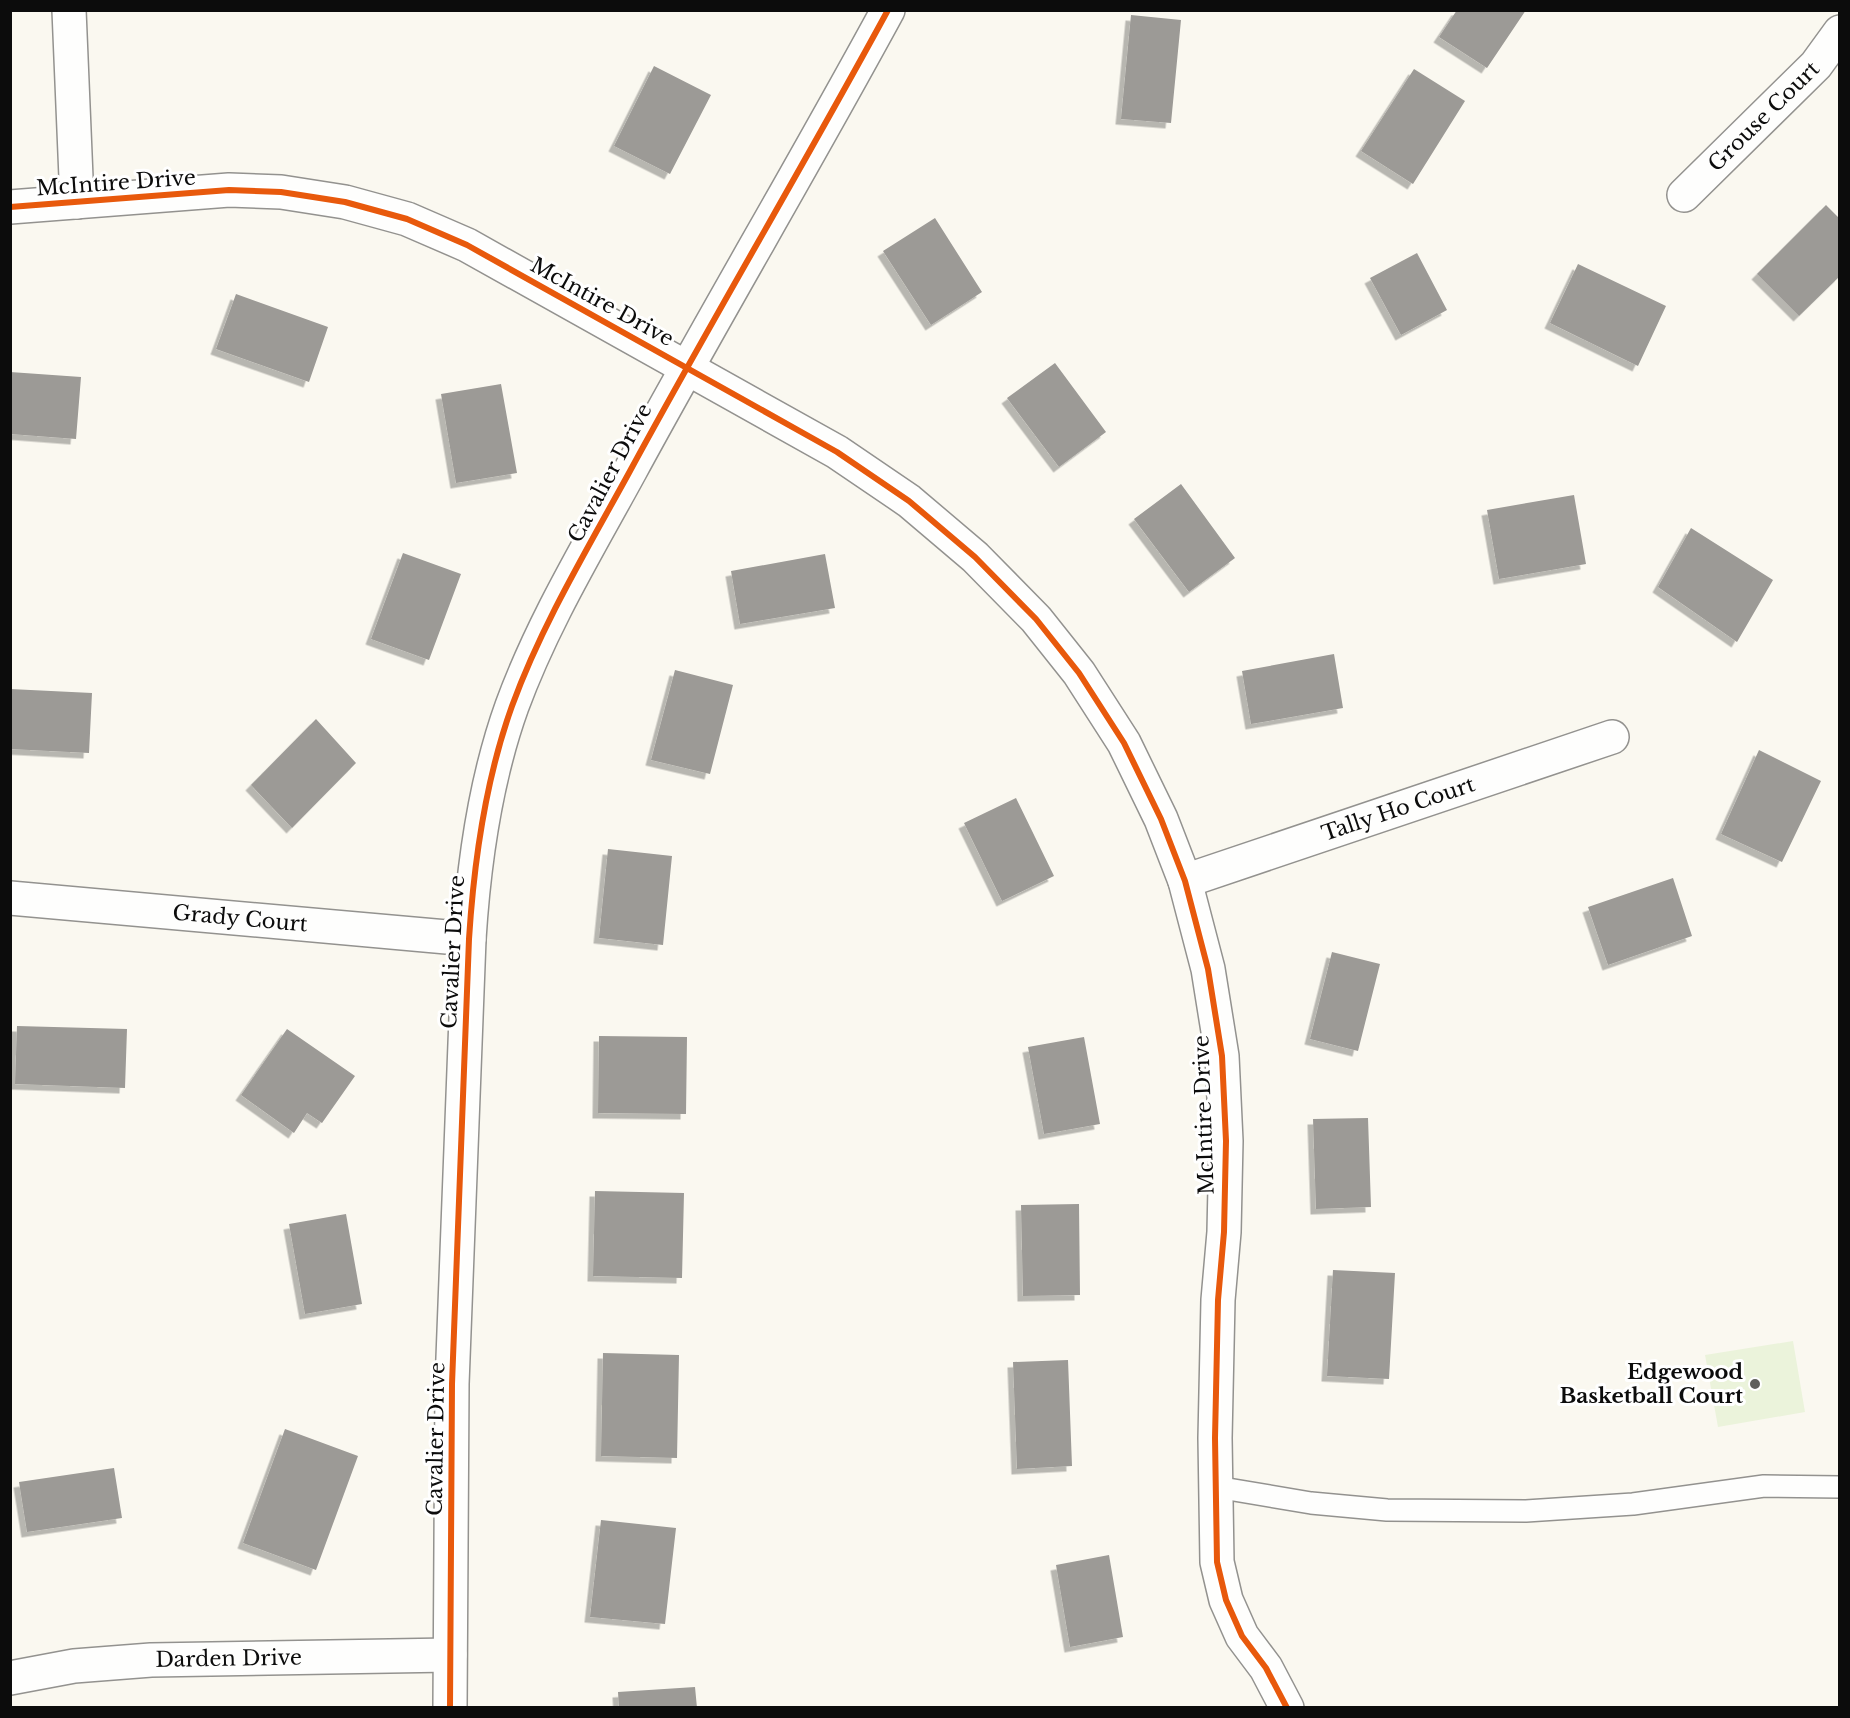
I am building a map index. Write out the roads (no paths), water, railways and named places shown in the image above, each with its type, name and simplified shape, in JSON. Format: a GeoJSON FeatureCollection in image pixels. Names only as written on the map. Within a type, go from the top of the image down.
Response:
{"type":"FeatureCollection","features":[{"type":"Feature","properties":{"kind":"street"},"geometry":{"type":"LineString","coordinates":[[69,10],[76,202]]}},
{"type":"Feature","properties":{"kind":"street","name":"Cavalier Drive"},"geometry":{"type":"LineString","coordinates":[[450,1707],[452,1384],[469,939],[474,869],[488,787],[512,708],[543,631],[686,368],[888,10]]}},
{"type":"Feature","properties":{"kind":"street","name":"Grouse Court"},"geometry":{"type":"LineString","coordinates":[[1684,195],[1816,65],[1839,32]]}},
{"type":"Feature","properties":{"kind":"street","name":"McIntire Drive"},"geometry":{"type":"LineString","coordinates":[[10,207],[229,190],[281,192],[345,202],[407,219],[467,245],[837,452],[909,501],[975,557],[1036,619],[1079,673],[1124,743],[1161,819],[1185,881],[1208,969],[1222,1056],[1226,1153],[1224,1232],[1218,1300],[1215,1438],[1217,1562],[1226,1600],[1242,1636],[1266,1668],[1287,1707]]}},
{"type":"Feature","properties":{"kind":"street","name":"Tally Ho Court"},"geometry":{"type":"LineString","coordinates":[[1185,881],[1612,737]]}},
{"type":"Feature","properties":{"kind":"street","name":"Grady Court"},"geometry":{"type":"LineString","coordinates":[[10,898],[469,939]]}},
{"type":"Feature","properties":{"kind":"street","name":"Darden Drive"},"geometry":{"type":"LineString","coordinates":[[10,1678],[74,1666],[151,1660],[450,1655]]}},
{"type":"Feature","properties":{"kind":"lane"},"geometry":{"type":"LineString","coordinates":[[1216,1487],[1311,1503],[1387,1510],[1526,1511],[1633,1504],[1764,1486],[1839,1487]]}},
{"type":"Feature","properties":{"kind":"place","name":"Edgewood Basketball Court"},"geometry":{"type":"Point","coordinates":[1755,1384]}}]}
